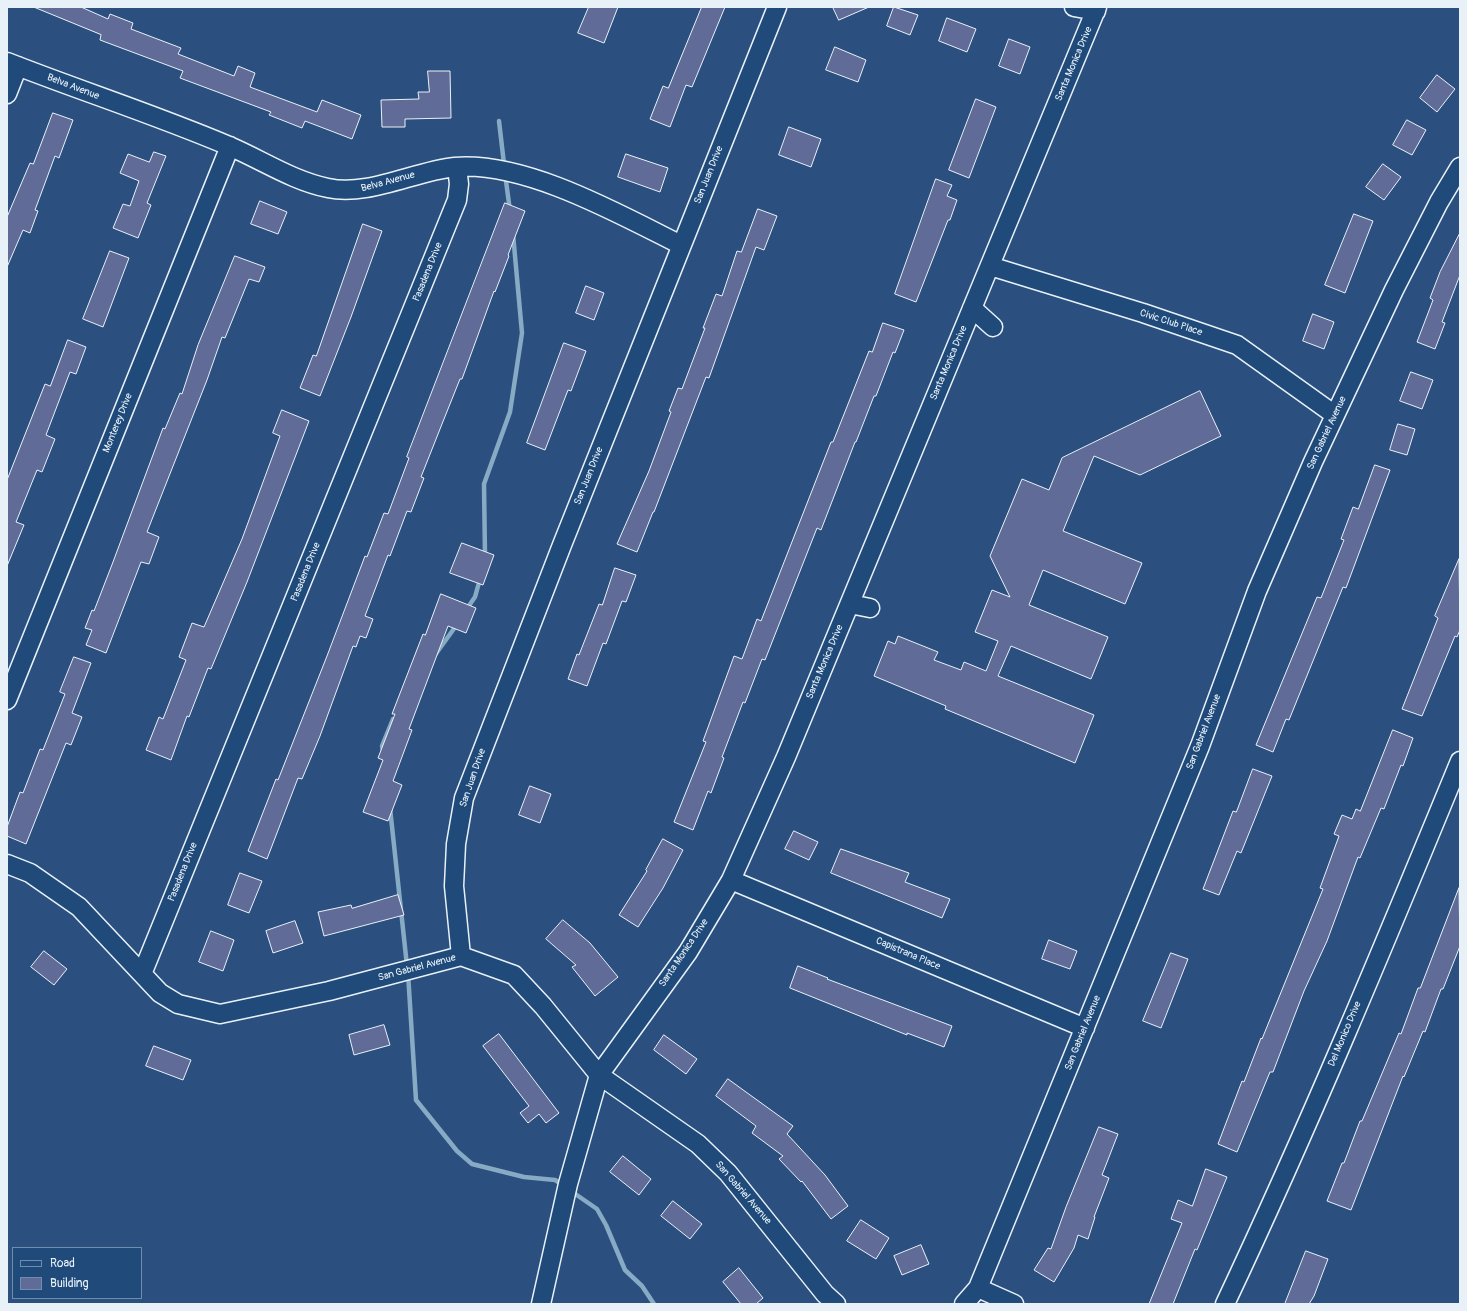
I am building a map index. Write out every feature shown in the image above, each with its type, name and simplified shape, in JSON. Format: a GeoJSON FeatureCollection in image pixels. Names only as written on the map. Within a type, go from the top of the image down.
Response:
{"type":"FeatureCollection","features":[{"type":"Feature","properties":{"kind":"street","name":"San Juan Drive"},"geometry":{"type":"LineString","coordinates":[[461,956],[454,886],[456,844],[464,798],[562,544],[777,7]]}},
{"type":"Feature","properties":{"kind":"street"},"geometry":{"type":"LineString","coordinates":[[1074,7],[1096,9]]}},
{"type":"Feature","properties":{"kind":"street","name":"Santa Monica Drive"},"geometry":{"type":"LineString","coordinates":[[542,1304],[568,1184],[599,1075],[688,952],[731,880],[786,757],[1096,9]]}},
{"type":"Feature","properties":{"kind":"street","name":"Belva Avenue"},"geometry":{"type":"LineString","coordinates":[[12,64],[230,146],[299,180],[330,189],[355,191],[431,171],[457,167],[488,168],[534,179],[586,198],[681,245]]}},
{"type":"Feature","properties":{"kind":"street"},"geometry":{"type":"LineString","coordinates":[[7,94],[12,64]]}},
{"type":"Feature","properties":{"kind":"street","name":"Monterey Drive"},"geometry":{"type":"LineString","coordinates":[[7,700],[230,146]]}},
{"type":"Feature","properties":{"kind":"street","name":"Pasadena Drive"},"geometry":{"type":"LineString","coordinates":[[142,974],[457,200],[459,184],[457,167]]}},
{"type":"Feature","properties":{"kind":"street","name":"San Gabriel Avenue"},"geometry":{"type":"LineString","coordinates":[[964,1304],[978,1288],[1085,1028],[1200,746],[1257,591],[1335,415],[1394,290],[1439,202],[1460,167]]}},
{"type":"Feature","properties":{"kind":"street","name":"Civic Club Place"},"geometry":{"type":"LineString","coordinates":[[990,266],[1143,313],[1238,345],[1335,415]]}},
{"type":"Feature","properties":{"kind":"street"},"geometry":{"type":"LineString","coordinates":[[972,308],[993,328]]}},
{"type":"Feature","properties":{"kind":"street"},"geometry":{"type":"LineString","coordinates":[[850,604],[870,608]]}},
{"type":"Feature","properties":{"kind":"street","name":"Del Monico Drive"},"geometry":{"type":"LineString","coordinates":[[1225,1304],[1273,1203],[1385,943],[1460,761]]}},
{"type":"Feature","properties":{"kind":"street","name":"San Gabriel Avenue"},"geometry":{"type":"LineString","coordinates":[[7,864],[30,873],[79,907],[160,993],[178,1004],[220,1014],[329,991],[461,956],[514,975],[543,1006],[599,1075],[698,1144],[728,1173],[825,1294],[836,1304]]}},
{"type":"Feature","properties":{"kind":"street","name":"Capistrana Place"},"geometry":{"type":"LineString","coordinates":[[731,880],[1085,1028]]}},
{"type":"Feature","properties":{"kind":"street"},"geometry":{"type":"LineString","coordinates":[[978,1288],[1014,1304]]}},
{"type":"Feature","properties":{"kind":"building"},"geometry":{"type":"Polygon","coordinates":[[[34,7],[81,7],[108,19],[110,14],[133,23],[131,29],[181,48],[178,54],[234,76],[238,66],[255,73],[250,87],[317,112],[322,100],[361,115],[352,139],[305,121],[302,128],[269,115],[271,112],[180,78],[183,71],[100,40],[101,35],[34,7]]]}},
{"type":"Feature","properties":{"kind":"building"},"geometry":{"type":"Polygon","coordinates":[[[589,7],[618,7],[604,43],[578,33],[589,7]]]}},
{"type":"Feature","properties":{"kind":"building"},"geometry":{"type":"Polygon","coordinates":[[[702,7],[725,7],[692,87],[686,85],[670,127],[650,119],[663,86],[668,88],[702,7]]]}},
{"type":"Feature","properties":{"kind":"building"},"geometry":{"type":"Polygon","coordinates":[[[833,7],[869,7],[839,20],[833,7]]]}},
{"type":"Feature","properties":{"kind":"building"},"geometry":{"type":"Polygon","coordinates":[[[894,7],[918,15],[910,35],[887,26],[894,7]]]}},
{"type":"Feature","properties":{"kind":"building"},"geometry":{"type":"Polygon","coordinates":[[[947,18],[976,29],[967,52],[939,41],[947,18]]]}},
{"type":"Feature","properties":{"kind":"building"},"geometry":{"type":"Polygon","coordinates":[[[1009,39],[1030,47],[1020,74],[999,66],[1009,39]]]}},
{"type":"Feature","properties":{"kind":"building"},"geometry":{"type":"Polygon","coordinates":[[[835,47],[866,60],[858,82],[826,70],[835,47]]]}},
{"type":"Feature","properties":{"kind":"building"},"geometry":{"type":"Polygon","coordinates":[[[428,71],[450,71],[451,118],[405,119],[405,127],[382,127],[381,100],[419,99],[418,92],[429,92],[428,71]]]}},
{"type":"Feature","properties":{"kind":"building"},"geometry":{"type":"Polygon","coordinates":[[[1437,75],[1455,89],[1437,112],[1420,98],[1437,75]]]}},
{"type":"Feature","properties":{"kind":"building"},"geometry":{"type":"Polygon","coordinates":[[[976,99],[996,107],[969,178],[949,170],[976,99]]]}},
{"type":"Feature","properties":{"kind":"building"},"geometry":{"type":"Polygon","coordinates":[[[53,113],[73,120],[59,158],[55,156],[35,210],[38,211],[30,233],[23,230],[7,267],[7,217],[30,163],[33,164],[53,113]]]}},
{"type":"Feature","properties":{"kind":"building"},"geometry":{"type":"Polygon","coordinates":[[[1407,120],[1426,130],[1412,155],[1393,145],[1407,120]]]}},
{"type":"Feature","properties":{"kind":"building"},"geometry":{"type":"Polygon","coordinates":[[[789,127],[821,139],[811,167],[779,155],[789,127]]]}},
{"type":"Feature","properties":{"kind":"building"},"geometry":{"type":"Polygon","coordinates":[[[154,152],[166,156],[147,203],[151,205],[138,238],[113,228],[123,204],[130,206],[139,181],[120,173],[128,154],[149,162],[154,152]]]}},
{"type":"Feature","properties":{"kind":"building"},"geometry":{"type":"Polygon","coordinates":[[[626,154],[668,168],[660,192],[618,177],[626,154]]]}},
{"type":"Feature","properties":{"kind":"building"},"geometry":{"type":"Polygon","coordinates":[[[1383,164],[1401,177],[1384,200],[1366,187],[1383,164]]]}},
{"type":"Feature","properties":{"kind":"building"},"geometry":{"type":"Polygon","coordinates":[[[936,179],[952,185],[947,196],[957,200],[916,302],[895,294],[936,179]]]}},
{"type":"Feature","properties":{"kind":"building"},"geometry":{"type":"Polygon","coordinates":[[[260,201],[287,212],[278,234],[251,224],[260,201]]]}},
{"type":"Feature","properties":{"kind":"building"},"geometry":{"type":"Polygon","coordinates":[[[505,203],[525,211],[508,255],[509,256],[495,292],[494,291],[462,379],[460,379],[421,477],[424,478],[411,512],[407,511],[390,556],[388,555],[365,616],[373,619],[366,638],[360,636],[356,647],[353,646],[320,736],[302,779],[298,778],[267,859],[248,851],[276,779],[278,780],[365,556],[367,557],[384,513],[388,514],[409,458],[407,457],[505,203]]]}},
{"type":"Feature","properties":{"kind":"building"},"geometry":{"type":"Polygon","coordinates":[[[758,209],[777,216],[764,250],[756,247],[709,378],[706,377],[637,552],[617,544],[649,471],[671,412],[669,411],[678,388],[682,389],[716,294],[722,296],[737,251],[741,252],[758,209]]]}},
{"type":"Feature","properties":{"kind":"building"},"geometry":{"type":"Polygon","coordinates":[[[1354,214],[1373,221],[1345,293],[1325,285],[1354,214]]]}},
{"type":"Feature","properties":{"kind":"building"},"geometry":{"type":"Polygon","coordinates":[[[363,224],[382,231],[351,317],[320,396],[300,388],[313,355],[316,356],[363,224]]]}},
{"type":"Feature","properties":{"kind":"building"},"geometry":{"type":"Polygon","coordinates":[[[1460,233],[1460,275],[1442,322],[1445,323],[1435,349],[1417,342],[1433,300],[1430,298],[1440,272],[1460,233]]]}},
{"type":"Feature","properties":{"kind":"building"},"geometry":{"type":"Polygon","coordinates":[[[110,251],[129,258],[103,327],[83,319],[110,251]]]}},
{"type":"Feature","properties":{"kind":"building"},"geometry":{"type":"Polygon","coordinates":[[[235,256],[265,267],[259,282],[249,279],[225,338],[222,337],[207,380],[147,532],[159,537],[149,564],[141,562],[106,653],[86,645],[92,630],[85,628],[92,610],[94,611],[163,428],[165,429],[180,393],[182,394],[198,345],[235,256]]]}},
{"type":"Feature","properties":{"kind":"building"},"geometry":{"type":"Polygon","coordinates":[[[586,286],[604,293],[594,320],[576,313],[586,286]]]}},
{"type":"Feature","properties":{"kind":"building"},"geometry":{"type":"Polygon","coordinates":[[[1313,314],[1334,322],[1324,349],[1303,341],[1313,314]]]}},
{"type":"Feature","properties":{"kind":"building"},"geometry":{"type":"Polygon","coordinates":[[[883,323],[904,330],[895,353],[893,352],[876,396],[874,396],[821,530],[817,528],[765,660],[762,659],[745,703],[743,702],[722,757],[724,758],[711,793],[708,791],[693,830],[674,822],[706,742],[703,741],[734,656],[742,659],[757,619],[761,621],[831,442],[833,442],[869,351],[872,352],[883,323]]]}},
{"type":"Feature","properties":{"kind":"building"},"geometry":{"type":"Polygon","coordinates":[[[68,340],[86,347],[76,374],[70,372],[46,435],[55,439],[42,472],[37,470],[16,522],[24,525],[7,566],[7,480],[45,384],[50,386],[68,340]]]}},
{"type":"Feature","properties":{"kind":"building"},"geometry":{"type":"Polygon","coordinates":[[[564,343],[586,351],[571,391],[568,390],[545,450],[527,443],[564,343]]]}},
{"type":"Feature","properties":{"kind":"building"},"geometry":{"type":"Polygon","coordinates":[[[1411,372],[1433,380],[1422,409],[1400,401],[1411,372]]]}},
{"type":"Feature","properties":{"kind":"building"},"geometry":{"type":"Polygon","coordinates":[[[1200,391],[1221,436],[1140,475],[1094,456],[1063,531],[1142,563],[1125,604],[1043,570],[1029,605],[1108,637],[1091,679],[1011,646],[998,676],[1094,715],[1075,763],[945,709],[946,706],[874,676],[888,641],[895,644],[898,636],[938,652],[934,660],[961,670],[964,662],[986,671],[998,641],[975,632],[992,590],[1010,597],[990,556],[1022,479],[1049,490],[1062,458],[1200,391]]]}},
{"type":"Feature","properties":{"kind":"building"},"geometry":{"type":"Polygon","coordinates":[[[282,410],[309,421],[247,582],[211,669],[208,668],[189,717],[187,716],[171,760],[146,750],[159,717],[163,719],[186,660],[179,657],[192,623],[204,627],[242,539],[280,436],[273,433],[282,410]]]}},
{"type":"Feature","properties":{"kind":"building"},"geometry":{"type":"Polygon","coordinates":[[[1398,424],[1415,429],[1407,455],[1390,450],[1398,424]]]}},
{"type":"Feature","properties":{"kind":"building"},"geometry":{"type":"Polygon","coordinates":[[[1375,465],[1390,470],[1346,588],[1343,587],[1289,720],[1286,719],[1273,752],[1256,745],[1317,597],[1321,598],[1344,540],[1341,539],[1353,507],[1358,509],[1375,465]]]}},
{"type":"Feature","properties":{"kind":"building"},"geometry":{"type":"Polygon","coordinates":[[[462,543],[494,555],[483,585],[450,573],[462,543]]]}},
{"type":"Feature","properties":{"kind":"building"},"geometry":{"type":"Polygon","coordinates":[[[1459,559],[1460,630],[1457,637],[1455,636],[1422,716],[1402,709],[1438,618],[1435,616],[1459,559]]]}},
{"type":"Feature","properties":{"kind":"building"},"geometry":{"type":"Polygon","coordinates":[[[615,568],[636,575],[626,602],[622,601],[606,644],[603,643],[587,686],[568,679],[577,654],[579,655],[599,604],[602,605],[615,568]]]}},
{"type":"Feature","properties":{"kind":"building"},"geometry":{"type":"Polygon","coordinates":[[[441,594],[476,608],[466,633],[448,626],[409,729],[412,730],[393,781],[402,785],[388,821],[363,812],[383,760],[378,758],[395,714],[392,714],[423,634],[425,635],[441,594]]]}},
{"type":"Feature","properties":{"kind":"building"},"geometry":{"type":"Polygon","coordinates":[[[74,657],[91,663],[72,713],[82,717],[71,745],[66,743],[26,844],[7,836],[7,827],[20,792],[23,793],[40,749],[43,750],[65,694],[60,692],[74,657]]]}},
{"type":"Feature","properties":{"kind":"building"},"geometry":{"type":"Polygon","coordinates":[[[1393,730],[1413,738],[1403,766],[1401,765],[1384,809],[1381,808],[1360,858],[1358,857],[1327,941],[1304,991],[1273,1072],[1270,1072],[1237,1152],[1218,1144],[1242,1081],[1244,1082],[1323,889],[1320,888],[1339,836],[1334,834],[1342,815],[1352,819],[1356,809],[1360,811],[1393,730]]]}},
{"type":"Feature","properties":{"kind":"building"},"geometry":{"type":"Polygon","coordinates":[[[1253,769],[1272,776],[1241,853],[1237,851],[1219,895],[1203,889],[1233,811],[1236,812],[1253,769]]]}},
{"type":"Feature","properties":{"kind":"building"},"geometry":{"type":"Polygon","coordinates":[[[530,786],[551,794],[540,823],[519,815],[530,786]]]}},
{"type":"Feature","properties":{"kind":"building"},"geometry":{"type":"Polygon","coordinates":[[[794,831],[818,842],[809,860],[785,849],[794,831]]]}},
{"type":"Feature","properties":{"kind":"building"},"geometry":{"type":"Polygon","coordinates":[[[663,839],[683,850],[663,888],[638,927],[619,915],[647,871],[646,870],[663,839]]]}},
{"type":"Feature","properties":{"kind":"building"},"geometry":{"type":"Polygon","coordinates":[[[841,849],[909,873],[905,882],[950,899],[942,918],[831,873],[841,849]]]}},
{"type":"Feature","properties":{"kind":"building"},"geometry":{"type":"Polygon","coordinates":[[[240,873],[262,881],[249,913],[228,905],[240,873]]]}},
{"type":"Feature","properties":{"kind":"building"},"geometry":{"type":"Polygon","coordinates":[[[1459,888],[1460,946],[1443,989],[1441,989],[1425,1032],[1423,1031],[1404,1077],[1403,1076],[1351,1210],[1327,1201],[1342,1163],[1344,1163],[1360,1121],[1362,1121],[1399,1033],[1401,1034],[1459,888]]]}},
{"type":"Feature","properties":{"kind":"building"},"geometry":{"type":"Polygon","coordinates":[[[398,895],[404,915],[324,936],[318,912],[351,905],[352,908],[398,895]]]}},
{"type":"Feature","properties":{"kind":"building"},"geometry":{"type":"Polygon","coordinates":[[[563,920],[590,943],[618,977],[595,996],[572,967],[576,965],[546,939],[563,920]]]}},
{"type":"Feature","properties":{"kind":"building"},"geometry":{"type":"Polygon","coordinates":[[[295,921],[303,943],[273,953],[266,931],[295,921]]]}},
{"type":"Feature","properties":{"kind":"building"},"geometry":{"type":"Polygon","coordinates":[[[211,931],[234,940],[223,971],[199,962],[211,931]]]}},
{"type":"Feature","properties":{"kind":"building"},"geometry":{"type":"Polygon","coordinates":[[[1049,940],[1077,951],[1070,969],[1042,959],[1049,940]]]}},
{"type":"Feature","properties":{"kind":"building"},"geometry":{"type":"Polygon","coordinates":[[[44,951],[67,969],[54,985],[31,967],[44,951]]]}},
{"type":"Feature","properties":{"kind":"building"},"geometry":{"type":"Polygon","coordinates":[[[1171,953],[1188,959],[1161,1028],[1143,1021],[1171,953]]]}},
{"type":"Feature","properties":{"kind":"building"},"geometry":{"type":"Polygon","coordinates":[[[798,966],[828,978],[827,979],[952,1026],[944,1047],[907,1033],[907,1035],[790,988],[798,966]]]}},
{"type":"Feature","properties":{"kind":"building"},"geometry":{"type":"Polygon","coordinates":[[[384,1025],[390,1045],[354,1055],[349,1035],[384,1025]]]}},
{"type":"Feature","properties":{"kind":"building"},"geometry":{"type":"Polygon","coordinates":[[[499,1034],[559,1113],[546,1123],[539,1114],[528,1123],[520,1113],[529,1106],[483,1046],[499,1034]]]}},
{"type":"Feature","properties":{"kind":"building"},"geometry":{"type":"Polygon","coordinates":[[[664,1035],[697,1059],[686,1074],[654,1050],[664,1035]]]}},
{"type":"Feature","properties":{"kind":"building"},"geometry":{"type":"Polygon","coordinates":[[[154,1046],[191,1060],[183,1080],[146,1066],[154,1046]]]}},
{"type":"Feature","properties":{"kind":"building"},"geometry":{"type":"Polygon","coordinates":[[[728,1079],[793,1126],[787,1134],[825,1175],[848,1206],[831,1219],[802,1181],[801,1182],[779,1159],[783,1156],[752,1133],[756,1126],[716,1096],[728,1079]]]}},
{"type":"Feature","properties":{"kind":"building"},"geometry":{"type":"Polygon","coordinates":[[[1099,1127],[1118,1134],[1102,1175],[1109,1178],[1094,1217],[1088,1239],[1078,1235],[1074,1248],[1054,1282],[1034,1270],[1048,1248],[1051,1249],[1066,1207],[1099,1127]]]}},
{"type":"Feature","properties":{"kind":"building"},"geometry":{"type":"Polygon","coordinates":[[[623,1156],[651,1179],[639,1195],[610,1172],[623,1156]]]}},
{"type":"Feature","properties":{"kind":"building"},"geometry":{"type":"Polygon","coordinates":[[[1206,1169],[1227,1177],[1197,1250],[1195,1249],[1173,1304],[1149,1304],[1182,1223],[1171,1219],[1178,1200],[1192,1206],[1206,1169]]]}},
{"type":"Feature","properties":{"kind":"building"},"geometry":{"type":"Polygon","coordinates":[[[673,1201],[702,1224],[690,1239],[661,1216],[673,1201]]]}},
{"type":"Feature","properties":{"kind":"building"},"geometry":{"type":"Polygon","coordinates":[[[861,1220],[889,1238],[876,1259],[847,1241],[861,1220]]]}},
{"type":"Feature","properties":{"kind":"building"},"geometry":{"type":"Polygon","coordinates":[[[921,1245],[929,1264],[902,1275],[894,1256],[921,1245]]]}},
{"type":"Feature","properties":{"kind":"building"},"geometry":{"type":"Polygon","coordinates":[[[1306,1251],[1328,1259],[1314,1296],[1309,1304],[1285,1304],[1306,1251]]]}},
{"type":"Feature","properties":{"kind":"building"},"geometry":{"type":"Polygon","coordinates":[[[739,1268],[763,1298],[756,1304],[741,1304],[723,1282],[739,1268]]]}},
{"type":"Feature","properties":{"kind":"waterway"},"geometry":{"type":"LineString","coordinates":[[499,121],[504,164]]}},
{"type":"Feature","properties":{"kind":"waterway"},"geometry":{"type":"LineString","coordinates":[[506,181],[510,211]]}},
{"type":"Feature","properties":{"kind":"waterway"},"geometry":{"type":"LineString","coordinates":[[485,556],[484,484],[510,412],[522,333],[513,234]]}},
{"type":"Feature","properties":{"kind":"waterway"},"geometry":{"type":"LineString","coordinates":[[466,610],[475,597],[480,579]]}},
{"type":"Feature","properties":{"kind":"waterway"},"geometry":{"type":"LineString","coordinates":[[435,655],[458,623]]}},
{"type":"Feature","properties":{"kind":"waterway"},"geometry":{"type":"LineString","coordinates":[[383,751],[382,746],[393,719]]}},
{"type":"Feature","properties":{"kind":"waterway"},"geometry":{"type":"LineString","coordinates":[[390,808],[407,966]]}},
{"type":"Feature","properties":{"kind":"waterway"},"geometry":{"type":"LineString","coordinates":[[408,973],[416,1100],[457,1151],[472,1164],[524,1177],[555,1180],[563,1185]]}},
{"type":"Feature","properties":{"kind":"waterway"},"geometry":{"type":"LineString","coordinates":[[571,1191],[597,1209],[606,1225],[625,1270],[642,1286],[654,1304]]}}]}
